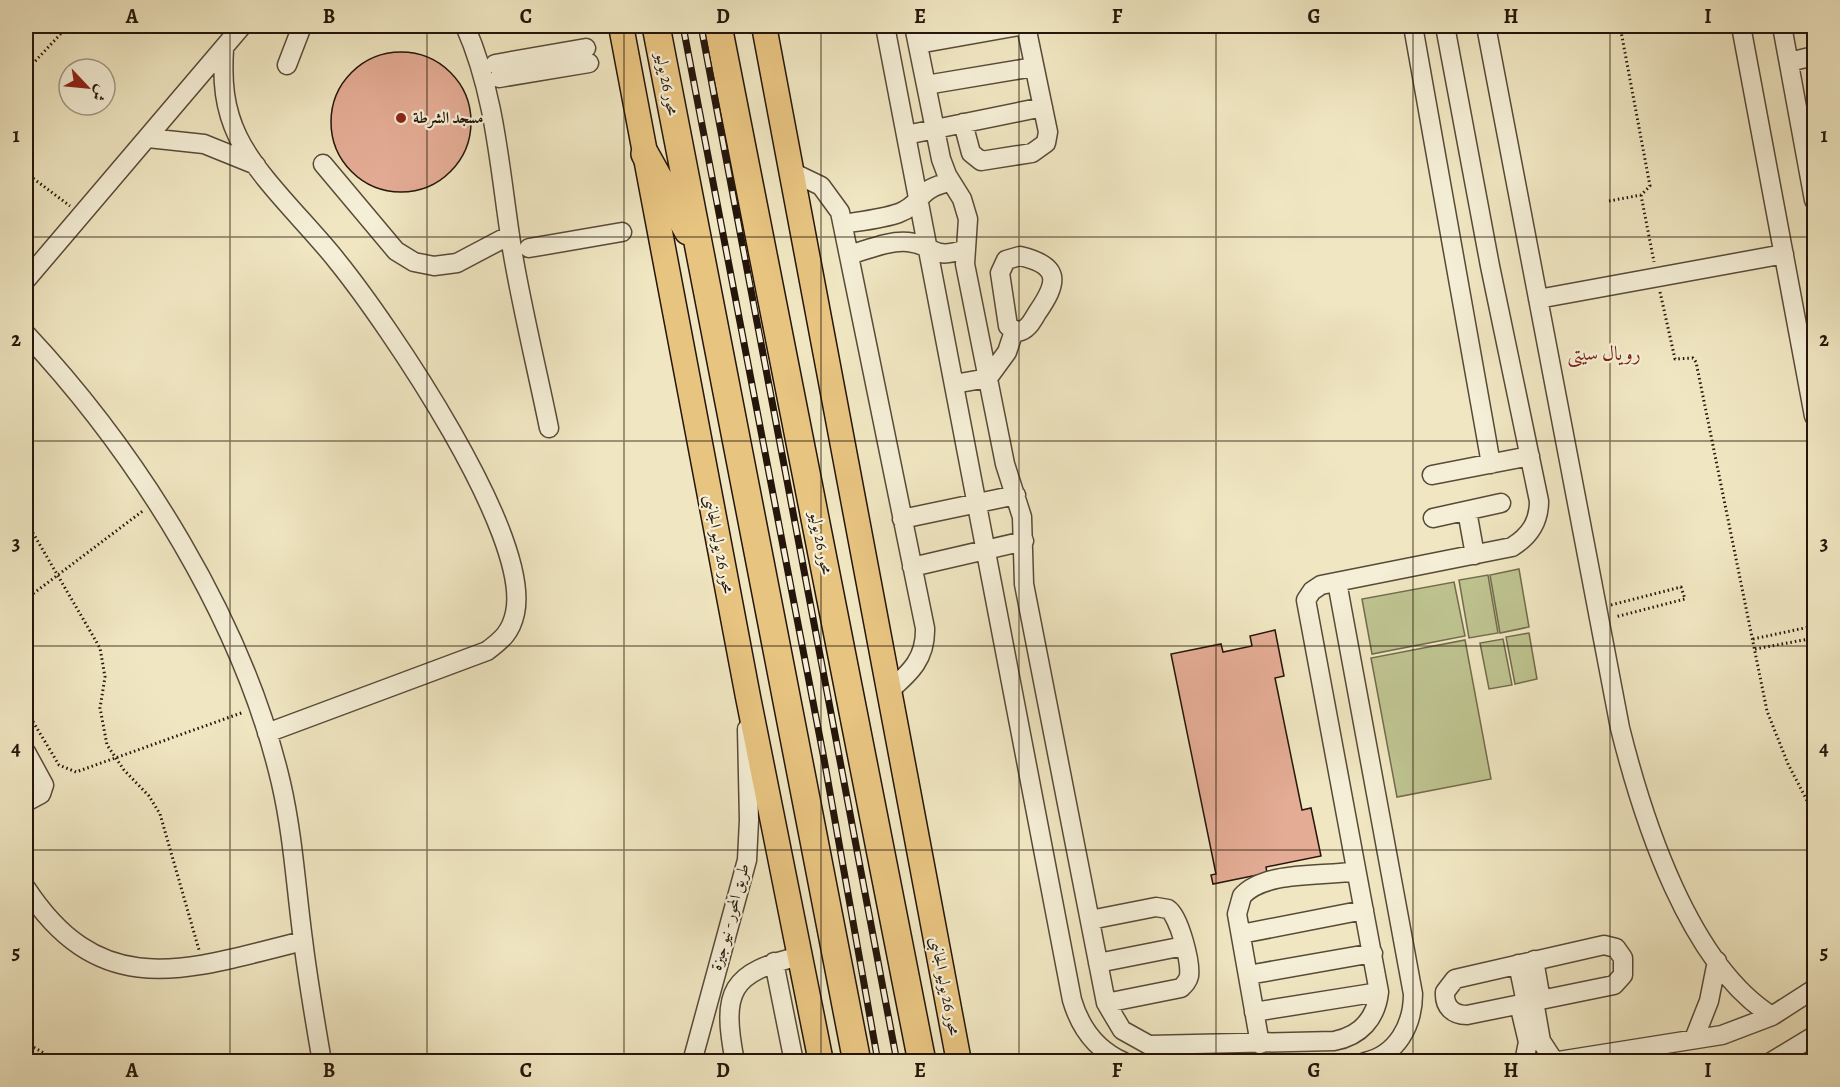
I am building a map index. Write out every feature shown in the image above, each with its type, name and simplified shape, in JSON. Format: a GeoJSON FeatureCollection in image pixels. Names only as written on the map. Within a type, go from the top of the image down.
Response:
{"type":"FeatureCollection","features":[{"type":"Feature","properties":{"kind":"highway","name":"محور 26 يوليو"},"geometry":{"type":"LineString","coordinates":[[656,26],[857,1062]]}},
{"type":"Feature","properties":{"kind":"highway","name":"محور 26 يوليو"},"geometry":{"type":"LineString","coordinates":[[718,26],[922,1062]]}},
{"type":"Feature","properties":{"kind":"highway"},"geometry":{"type":"LineString","coordinates":[[645,154],[700,254]]}},
{"type":"Feature","properties":{"kind":"main road","name":"محور 26 يوليو الجانبى"},"geometry":{"type":"LineString","coordinates":[[621,26],[748,697],[822,1062]]}},
{"type":"Feature","properties":{"kind":"main road","name":"محور 26 يوليو الجانبى"},"geometry":{"type":"LineString","coordinates":[[764,26],[959,1062]]}},
{"type":"Feature","properties":{"kind":"street"},"geometry":{"type":"LineString","coordinates":[[26,280],[242,26]]}},
{"type":"Feature","properties":{"kind":"street"},"geometry":{"type":"LineString","coordinates":[[287,65],[302,26]]}},
{"type":"Feature","properties":{"kind":"street"},"geometry":{"type":"LineString","coordinates":[[465,26],[484,77],[510,235],[549,428]]}},
{"type":"Feature","properties":{"kind":"street"},"geometry":{"type":"LineString","coordinates":[[885,26],[1072,1000],[1089,1035],[1108,1053],[1124,1062]]}},
{"type":"Feature","properties":{"kind":"street"},"geometry":{"type":"LineString","coordinates":[[914,26],[943,168],[966,209],[969,229],[966,272],[1005,464],[1022,518],[1024,584],[1106,1003],[1122,1030],[1149,1045],[1334,1041],[1351,1036],[1371,1018],[1379,992],[1306,606],[1308,595],[1316,587],[1337,582],[1512,547],[1521,542],[1534,526],[1539,501],[1490,266],[1445,26]]}},
{"type":"Feature","properties":{"kind":"street"},"geometry":{"type":"LineString","coordinates":[[918,44],[1019,26]]}},
{"type":"Feature","properties":{"kind":"street"},"geometry":{"type":"LineString","coordinates":[[963,123],[969,149],[977,159],[985,161],[1032,153],[1042,148],[1048,138],[1026,26]]}},
{"type":"Feature","properties":{"kind":"street"},"geometry":{"type":"LineString","coordinates":[[1413,26],[1459,272],[1491,464]]}},
{"type":"Feature","properties":{"kind":"street"},"geometry":{"type":"LineString","coordinates":[[1486,26],[1620,728],[1636,790],[1657,850],[1684,907],[1735,987],[1772,1016]]}},
{"type":"Feature","properties":{"kind":"street"},"geometry":{"type":"LineString","coordinates":[[1741,26],[1815,416]]}},
{"type":"Feature","properties":{"kind":"street"},"geometry":{"type":"LineString","coordinates":[[1782,26],[1815,200]]}},
{"type":"Feature","properties":{"kind":"street"},"geometry":{"type":"LineString","coordinates":[[224,49],[222,80],[227,111],[239,139],[256,165],[366,299],[449,426],[497,524],[511,563],[517,592],[515,613],[507,637],[487,651],[267,733]]}},
{"type":"Feature","properties":{"kind":"street"},"geometry":{"type":"LineString","coordinates":[[497,71],[587,55]]}},
{"type":"Feature","properties":{"kind":"street"},"geometry":{"type":"LineString","coordinates":[[1789,62],[1815,56]]}},
{"type":"Feature","properties":{"kind":"street"},"geometry":{"type":"LineString","coordinates":[[900,103],[928,92],[1034,67]]}},
{"type":"Feature","properties":{"kind":"street"},"geometry":{"type":"LineString","coordinates":[[1426,94],[1458,88]]}},
{"type":"Feature","properties":{"kind":"street"},"geometry":{"type":"LineString","coordinates":[[906,135],[1042,107]]}},
{"type":"Feature","properties":{"kind":"street"},"geometry":{"type":"LineString","coordinates":[[148,138],[204,144],[256,165]]}},
{"type":"Feature","properties":{"kind":"street"},"geometry":{"type":"LineString","coordinates":[[323,164],[396,251],[414,262],[434,266],[457,263],[510,235]]}},
{"type":"Feature","properties":{"kind":"street"},"geometry":{"type":"LineString","coordinates":[[792,172],[812,180],[828,194],[840,212],[925,628],[924,648],[916,667],[889,691]]}},
{"type":"Feature","properties":{"kind":"street"},"geometry":{"type":"LineString","coordinates":[[843,224],[899,213],[932,186],[951,183]]}},
{"type":"Feature","properties":{"kind":"street"},"geometry":{"type":"LineString","coordinates":[[529,248],[622,232]]}},
{"type":"Feature","properties":{"kind":"street"},"geometry":{"type":"LineString","coordinates":[[849,255],[902,242],[916,244],[946,255],[966,249]]}},
{"type":"Feature","properties":{"kind":"street"},"geometry":{"type":"LineString","coordinates":[[1538,299],[1784,254]]}},
{"type":"Feature","properties":{"kind":"street"},"geometry":{"type":"LineString","coordinates":[[1459,272],[1490,266]]}},
{"type":"Feature","properties":{"kind":"street"},"geometry":{"type":"LineString","coordinates":[[954,384],[988,378],[1007,352],[1014,331]]}},
{"type":"Feature","properties":{"kind":"street"},"geometry":{"type":"LineString","coordinates":[[26,334],[56,366],[106,428],[156,501],[192,562],[218,614],[258,707],[267,733],[288,822],[303,941],[322,1062]]}},
{"type":"Feature","properties":{"kind":"street"},"geometry":{"type":"LineString","coordinates":[[1432,475],[1530,456]]}},
{"type":"Feature","properties":{"kind":"street"},"geometry":{"type":"LineString","coordinates":[[903,519],[1016,495]]}},
{"type":"Feature","properties":{"kind":"street"},"geometry":{"type":"LineString","coordinates":[[1433,518],[1501,503]]}},
{"type":"Feature","properties":{"kind":"street"},"geometry":{"type":"LineString","coordinates":[[1467,511],[1475,555]]}},
{"type":"Feature","properties":{"kind":"street"},"geometry":{"type":"LineString","coordinates":[[912,567],[1024,541]]}},
{"type":"Feature","properties":{"kind":"street"},"geometry":{"type":"LineString","coordinates":[[1337,582],[1413,994],[1412,1016],[1396,1044],[1379,1057],[1365,1062]]}},
{"type":"Feature","properties":{"kind":"street","name":"طريق المحور - نيو جيزة"},"geometry":{"type":"LineString","coordinates":[[692,1062],[747,860],[748,697]]}},
{"type":"Feature","properties":{"kind":"street"},"geometry":{"type":"LineString","coordinates":[[26,752],[45,785],[41,794],[26,802]]}},
{"type":"Feature","properties":{"kind":"street"},"geometry":{"type":"LineString","coordinates":[[1260,1044],[1237,907],[1247,891],[1260,884],[1322,872],[1335,875],[1355,865]]}},
{"type":"Feature","properties":{"kind":"street"},"geometry":{"type":"LineString","coordinates":[[26,889],[42,913],[59,932],[79,947],[102,959],[127,966],[152,969],[203,966],[303,941]]}},
{"type":"Feature","properties":{"kind":"street"},"geometry":{"type":"LineString","coordinates":[[1090,920],[1164,908],[1177,917],[1184,946],[1189,976],[1181,988],[1106,1003]]}},
{"type":"Feature","properties":{"kind":"street"},"geometry":{"type":"LineString","coordinates":[[1240,934],[1364,910]]}},
{"type":"Feature","properties":{"kind":"street"},"geometry":{"type":"LineString","coordinates":[[1368,928],[1400,922]]}},
{"type":"Feature","properties":{"kind":"street"},"geometry":{"type":"LineString","coordinates":[[1608,945],[1620,951],[1623,958],[1623,975],[1614,985],[1530,1002],[1461,1015],[1450,1009],[1445,998],[1447,987],[1455,978],[1526,962],[1608,945]]}},
{"type":"Feature","properties":{"kind":"street"},"geometry":{"type":"LineString","coordinates":[[1098,963],[1184,946]]}},
{"type":"Feature","properties":{"kind":"street"},"geometry":{"type":"LineString","coordinates":[[1248,975],[1372,953]]}},
{"type":"Feature","properties":{"kind":"street"},"geometry":{"type":"LineString","coordinates":[[735,1062],[728,1025],[733,993],[754,970],[774,962],[801,956]]}},
{"type":"Feature","properties":{"kind":"street"},"geometry":{"type":"LineString","coordinates":[[1694,1039],[1709,1001],[1717,961]]}},
{"type":"Feature","properties":{"kind":"street"},"geometry":{"type":"LineString","coordinates":[[774,962],[794,1062]]}},
{"type":"Feature","properties":{"kind":"street"},"geometry":{"type":"LineString","coordinates":[[1524,1062],[1528,1042],[1530,1002],[1526,962]]}},
{"type":"Feature","properties":{"kind":"street"},"geometry":{"type":"LineString","coordinates":[[1530,1002],[1541,1041],[1553,1061],[1722,1035],[1772,1016],[1815,989]]}},
{"type":"Feature","properties":{"kind":"street"},"geometry":{"type":"LineString","coordinates":[[1254,1012],[1379,992]]}},
{"type":"Feature","properties":{"kind":"street"},"geometry":{"type":"LineString","coordinates":[[1771,1062],[1815,1036]]}},
{"type":"Feature","properties":{"kind":"path"},"geometry":{"type":"LineString","coordinates":[[26,32],[68,26]]}},
{"type":"Feature","properties":{"kind":"path"},"geometry":{"type":"LineString","coordinates":[[26,71],[68,26]]}},
{"type":"Feature","properties":{"kind":"path"},"geometry":{"type":"LineString","coordinates":[[1609,201],[1641,195],[1650,186],[1620,26]]}},
{"type":"Feature","properties":{"kind":"path"},"geometry":{"type":"LineString","coordinates":[[26,173],[82,215]]}},
{"type":"Feature","properties":{"kind":"path"},"geometry":{"type":"LineString","coordinates":[[1641,195],[1675,359],[1693,358],[1696,362],[1767,711],[1775,733],[1815,814]]}},
{"type":"Feature","properties":{"kind":"path"},"geometry":{"type":"LineString","coordinates":[[26,599],[156,501]]}},
{"type":"Feature","properties":{"kind":"path"},"geometry":{"type":"LineString","coordinates":[[26,521],[100,648],[105,677],[100,708],[102,729],[115,759],[149,796],[160,814],[203,966]]}},
{"type":"Feature","properties":{"kind":"path"},"geometry":{"type":"LineString","coordinates":[[1681,587],[1685,599],[1599,614],[1681,587]]}},
{"type":"Feature","properties":{"kind":"path"},"geometry":{"type":"LineString","coordinates":[[1753,639],[1815,626]]}},
{"type":"Feature","properties":{"kind":"path"},"geometry":{"type":"LineString","coordinates":[[1755,649],[1815,638]]}},
{"type":"Feature","properties":{"kind":"path"},"geometry":{"type":"LineString","coordinates":[[26,710],[59,765],[67,771],[76,772],[258,707]]}},
{"type":"Feature","properties":{"kind":"path"},"geometry":{"type":"LineString","coordinates":[[26,1043],[60,1062]]}},
{"type":"Feature","properties":{"kind":"green space"},"geometry":{"type":"Polygon","coordinates":[[[1519,569],[1529,627],[1500,633],[1490,575],[1519,569]]]}},
{"type":"Feature","properties":{"kind":"green space"},"geometry":{"type":"Polygon","coordinates":[[[1488,575],[1498,633],[1469,638],[1459,580],[1488,575]]]}},
{"type":"Feature","properties":{"kind":"green space"},"geometry":{"type":"Polygon","coordinates":[[[1454,582],[1465,636],[1372,654],[1362,599],[1454,582]]]}},
{"type":"Feature","properties":{"kind":"green space"},"geometry":{"type":"Polygon","coordinates":[[[1529,633],[1537,679],[1515,684],[1506,637],[1529,633]]]}},
{"type":"Feature","properties":{"kind":"green space"},"geometry":{"type":"Polygon","coordinates":[[[1503,639],[1512,685],[1489,689],[1480,643],[1503,639]]]}},
{"type":"Feature","properties":{"kind":"green space"},"geometry":{"type":"Polygon","coordinates":[[[1465,640],[1491,779],[1397,797],[1371,658],[1465,640]]]}},
{"type":"Feature","properties":{"kind":"building","name":"مسجد الشرطة"},"geometry":{"type":"Polygon","coordinates":[[[401,52],[428,58],[440,64],[450,73],[459,83],[465,95],[471,122],[465,149],[459,161],[450,171],[440,180],[428,186],[401,192],[374,186],[362,180],[352,171],[343,161],[337,149],[331,122],[337,95],[343,83],[352,73],[362,64],[374,58],[401,52]]]}},
{"type":"Feature","properties":{"kind":"building"},"geometry":{"type":"Polygon","coordinates":[[[1275,630],[1284,676],[1275,678],[1302,810],[1311,808],[1321,856],[1266,867],[1267,873],[1213,884],[1211,875],[1216,874],[1171,654],[1221,644],[1223,652],[1252,646],[1250,636],[1275,630]]]}},
{"type":"Feature","properties":{"kind":"railway"},"geometry":{"type":"LineString","coordinates":[[683,26],[824,759],[878,1062]]}},
{"type":"Feature","properties":{"kind":"railway"},"geometry":{"type":"LineString","coordinates":[[701,26],[897,1062]]}},
{"type":"Feature","properties":{"kind":"place","name":"مسجد الشرطة"},"geometry":{"type":"Point","coordinates":[401,118]}},
{"type":"Feature","properties":{"kind":"district","name":"رويال سيتى"},"geometry":{"type":"Point","coordinates":[1604,353]}}]}
